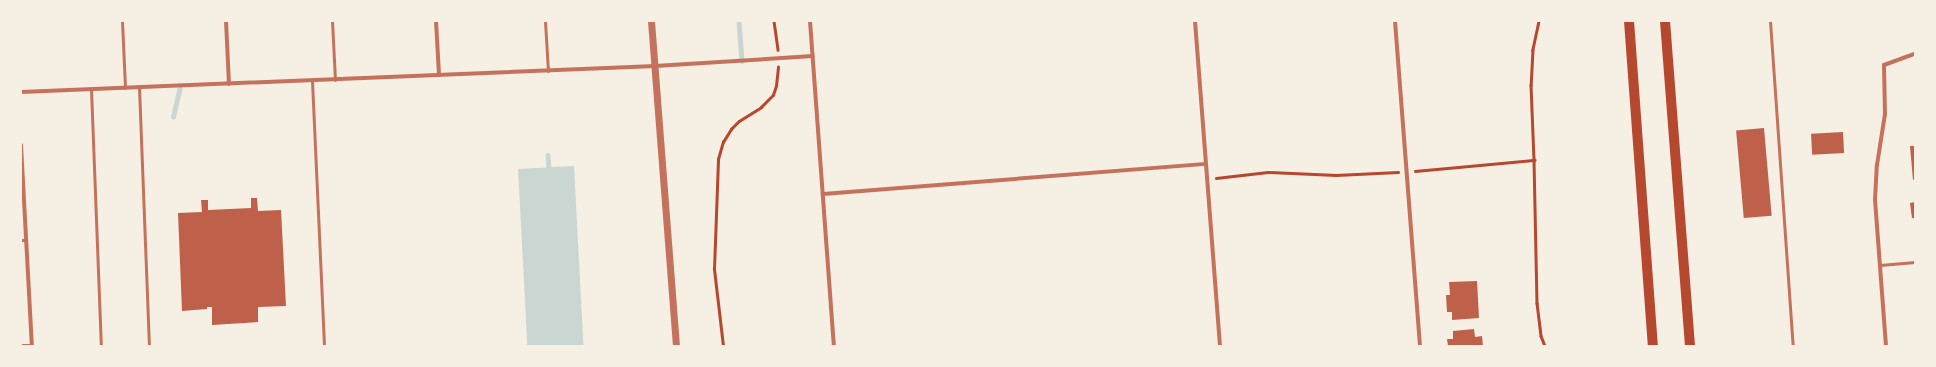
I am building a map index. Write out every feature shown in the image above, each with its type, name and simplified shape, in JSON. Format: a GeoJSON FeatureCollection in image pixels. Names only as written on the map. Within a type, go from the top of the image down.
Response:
{"type":"FeatureCollection","features":[{"type":"Feature","properties":{"kind":"main road"},"geometry":{"type":"LineString","coordinates":[[1629,21],[1653,346]]}},
{"type":"Feature","properties":{"kind":"main road"},"geometry":{"type":"LineString","coordinates":[[1665,21],[1690,346]]}},
{"type":"Feature","properties":{"kind":"street"},"geometry":{"type":"LineString","coordinates":[[226,21],[229,84]]}},
{"type":"Feature","properties":{"kind":"street"},"geometry":{"type":"LineString","coordinates":[[436,21],[439,75]]}},
{"type":"Feature","properties":{"kind":"street"},"geometry":{"type":"LineString","coordinates":[[651,21],[676,346]]}},
{"type":"Feature","properties":{"kind":"street"},"geometry":{"type":"LineString","coordinates":[[810,21],[834,346]]}},
{"type":"Feature","properties":{"kind":"street"},"geometry":{"type":"LineString","coordinates":[[1195,21],[1220,346]]}},
{"type":"Feature","properties":{"kind":"street"},"geometry":{"type":"LineString","coordinates":[[1395,21],[1420,346]]}},
{"type":"Feature","properties":{"kind":"street"},"geometry":{"type":"LineString","coordinates":[[1886,346],[1875,200],[1877,165],[1885,114],[1884,65],[1915,54]]}},
{"type":"Feature","properties":{"kind":"street"},"geometry":{"type":"LineString","coordinates":[[21,92],[548,71],[813,56]]}},
{"type":"Feature","properties":{"kind":"street"},"geometry":{"type":"LineString","coordinates":[[21,145],[23,240],[32,346]]}},
{"type":"Feature","properties":{"kind":"street"},"geometry":{"type":"LineString","coordinates":[[823,194],[1206,164]]}},
{"type":"Feature","properties":{"kind":"lane"},"geometry":{"type":"LineString","coordinates":[[122,21],[125,88]]}},
{"type":"Feature","properties":{"kind":"lane"},"geometry":{"type":"LineString","coordinates":[[332,21],[335,80]]}},
{"type":"Feature","properties":{"kind":"lane"},"geometry":{"type":"LineString","coordinates":[[545,21],[548,71]]}},
{"type":"Feature","properties":{"kind":"lane"},"geometry":{"type":"LineString","coordinates":[[1770,21],[1793,346]]}},
{"type":"Feature","properties":{"kind":"lane"},"geometry":{"type":"LineString","coordinates":[[312,80],[324,346]]}},
{"type":"Feature","properties":{"kind":"lane"},"geometry":{"type":"LineString","coordinates":[[138,87],[149,346]]}},
{"type":"Feature","properties":{"kind":"lane"},"geometry":{"type":"LineString","coordinates":[[91,89],[101,346]]}},
{"type":"Feature","properties":{"kind":"lane"},"geometry":{"type":"LineString","coordinates":[[1880,264],[1915,262]]}},
{"type":"Feature","properties":{"kind":"lane"},"geometry":{"type":"LineString","coordinates":[[21,345],[32,346]]}},
{"type":"Feature","properties":{"kind":"path"},"geometry":{"type":"LineString","coordinates":[[723,346],[714,269],[718,159],[723,142],[731,129],[739,121],[761,107],[773,95],[776,86],[779,58],[774,21]]}},
{"type":"Feature","properties":{"kind":"path"},"geometry":{"type":"LineString","coordinates":[[1539,21],[1531,63],[1537,303],[1541,336],[1545,346]]}},
{"type":"Feature","properties":{"kind":"path"},"geometry":{"type":"LineString","coordinates":[[1207,179],[1268,172],[1336,175],[1406,172],[1534,160]]}},
{"type":"Feature","properties":{"kind":"shaded area"},"geometry":{"type":"Polygon","coordinates":[[[574,166],[583,346],[527,346],[518,169],[574,166]]]}},
{"type":"Feature","properties":{"kind":"building"},"geometry":{"type":"Polygon","coordinates":[[[1764,128],[1772,216],[1744,218],[1736,130],[1764,128]]]}},
{"type":"Feature","properties":{"kind":"building"},"geometry":{"type":"Polygon","coordinates":[[[1843,132],[1844,153],[1812,155],[1811,134],[1843,132]]]}},
{"type":"Feature","properties":{"kind":"building"},"geometry":{"type":"Polygon","coordinates":[[[1910,146],[1915,146],[1915,179],[1913,180],[1910,146]]]}},
{"type":"Feature","properties":{"kind":"building"},"geometry":{"type":"Polygon","coordinates":[[[251,198],[257,198],[258,211],[281,210],[286,306],[258,307],[258,322],[212,325],[212,307],[207,307],[207,309],[182,311],[178,213],[202,212],[201,200],[208,200],[208,210],[251,208],[251,198]]]}},
{"type":"Feature","properties":{"kind":"building"},"geometry":{"type":"Polygon","coordinates":[[[1915,202],[1915,218],[1912,218],[1910,203],[1915,202]]]}},
{"type":"Feature","properties":{"kind":"building"},"geometry":{"type":"Polygon","coordinates":[[[1477,281],[1479,318],[1452,320],[1452,312],[1447,312],[1446,295],[1450,295],[1449,282],[1477,281]]]}},
{"type":"Feature","properties":{"kind":"building"},"geometry":{"type":"Polygon","coordinates":[[[1474,329],[1475,337],[1482,336],[1483,346],[1448,346],[1447,339],[1453,339],[1453,331],[1474,329]]]}},
{"type":"Feature","properties":{"kind":"waterway"},"geometry":{"type":"LineString","coordinates":[[739,21],[742,61]]}},
{"type":"Feature","properties":{"kind":"waterway"},"geometry":{"type":"LineString","coordinates":[[173,117],[180,86]]}},
{"type":"Feature","properties":{"kind":"waterway"},"geometry":{"type":"LineString","coordinates":[[548,155],[549,168]]}}]}
